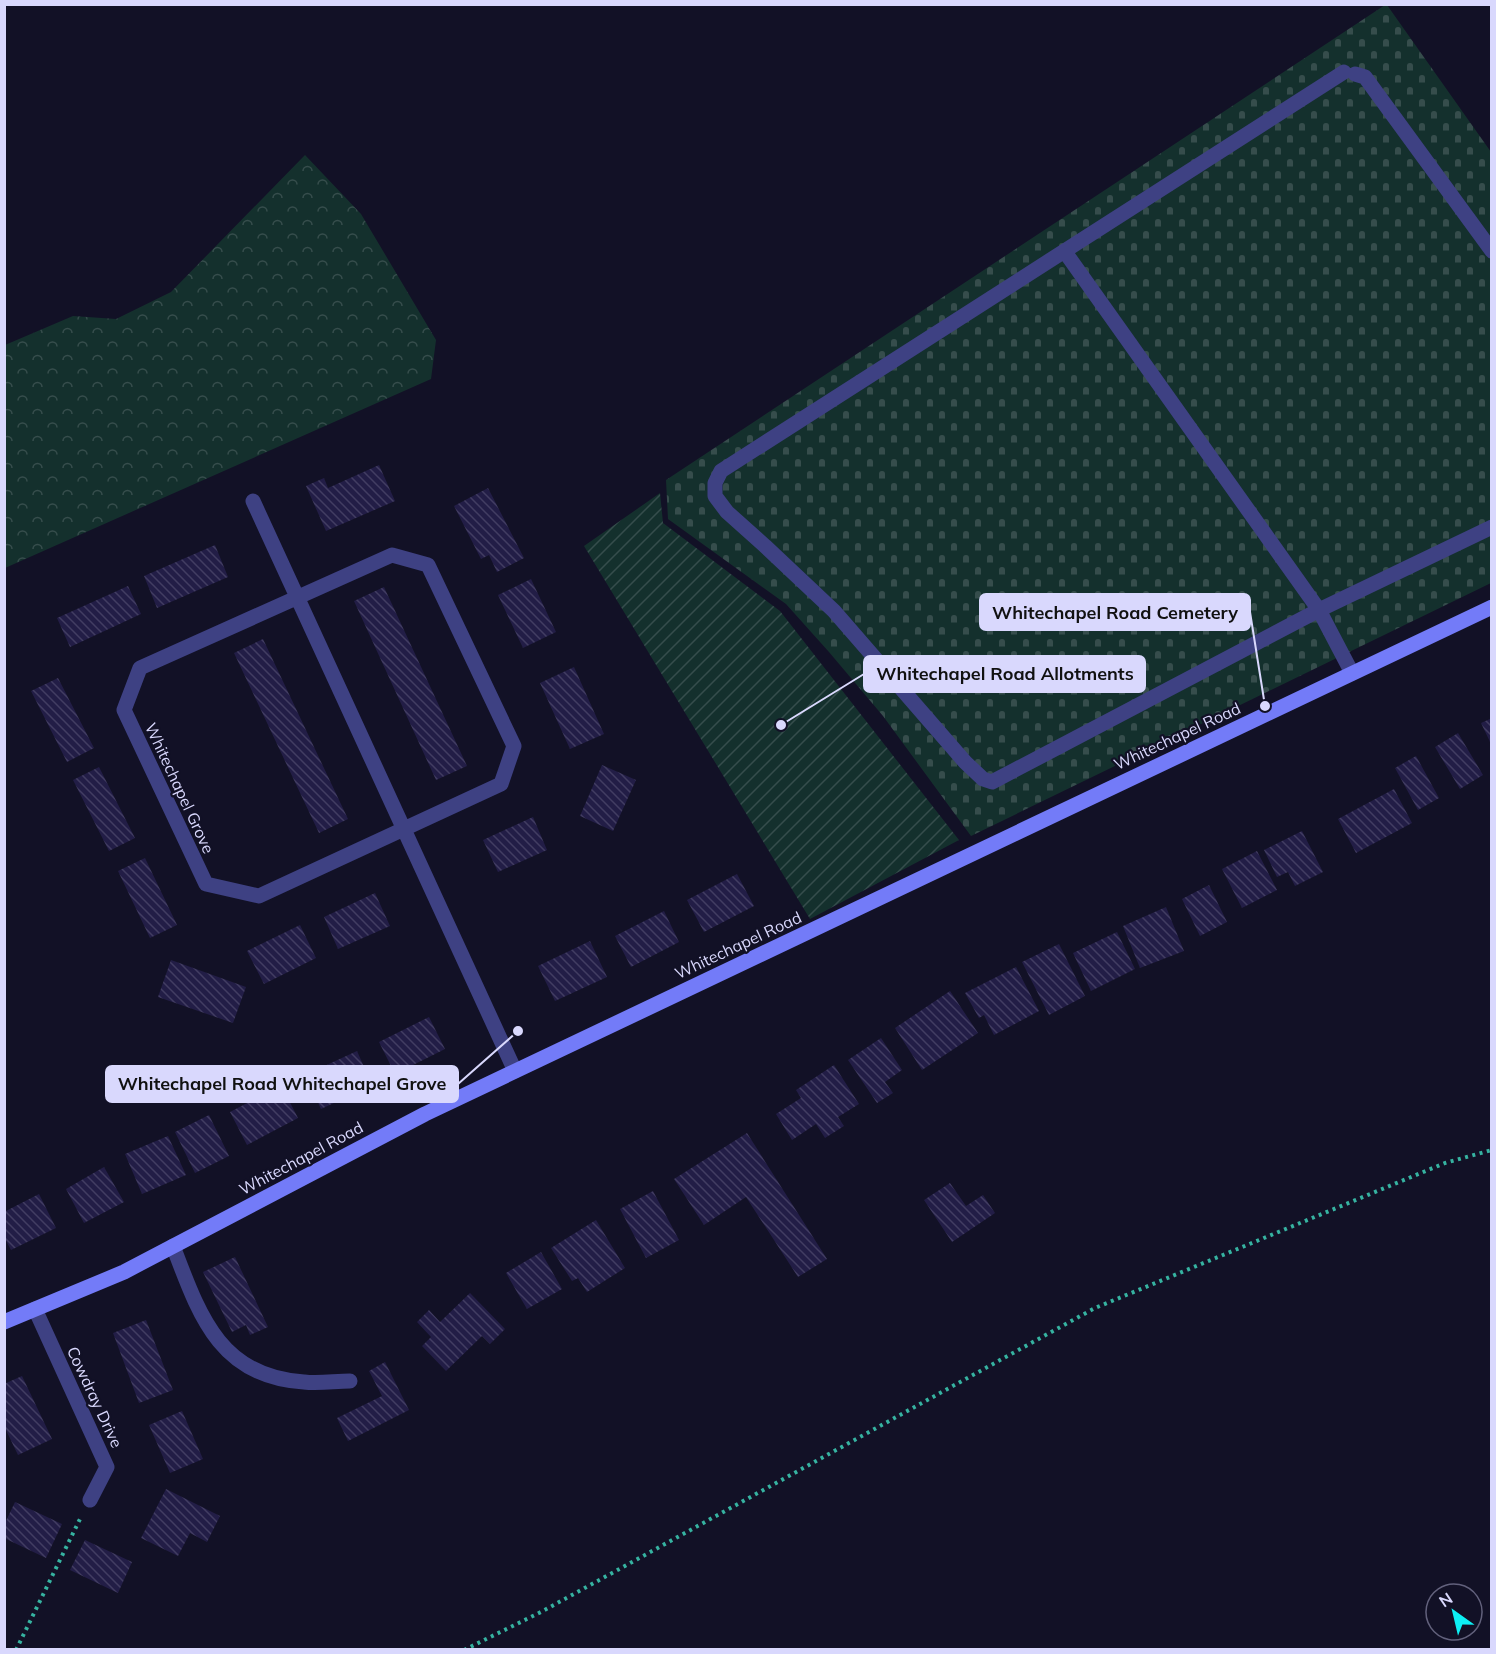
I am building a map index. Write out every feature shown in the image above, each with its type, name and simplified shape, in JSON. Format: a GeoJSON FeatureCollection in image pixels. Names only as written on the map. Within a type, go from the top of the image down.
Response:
{"type":"FeatureCollection","features":[{"type":"Feature","properties":{"kind":"main road","name":"Whitechapel Road"},"geometry":{"type":"LineString","coordinates":[[4,1322],[124,1272],[425,1114],[1491,606]]}},
{"type":"Feature","properties":{"kind":"street"},"geometry":{"type":"LineString","coordinates":[[1491,251],[1365,76],[1349,73],[721,471],[715,483],[715,496],[726,512],[834,611],[965,762],[983,779],[992,782],[1319,610],[1491,527]]}},
{"type":"Feature","properties":{"kind":"street"},"geometry":{"type":"LineString","coordinates":[[1065,252],[1319,610],[1352,673]]}},
{"type":"Feature","properties":{"kind":"street"},"geometry":{"type":"LineString","coordinates":[[253,501],[515,1071]]}},
{"type":"Feature","properties":{"kind":"street","name":"Whitechapel Grove"},"geometry":{"type":"LineString","coordinates":[[392,555],[428,565],[514,747],[501,784],[404,829],[259,896],[206,884],[124,710],[140,668],[392,555]]}},
{"type":"Feature","properties":{"kind":"street"},"geometry":{"type":"LineString","coordinates":[[173,1246],[194,1299],[207,1324],[219,1342],[235,1358],[256,1370],[278,1378],[304,1383],[350,1381]]}},
{"type":"Feature","properties":{"kind":"street","name":"Cowdray Drive"},"geometry":{"type":"LineString","coordinates":[[35,1309],[107,1467],[90,1500]]}},
{"type":"Feature","properties":{"kind":"path"},"geometry":{"type":"LineString","coordinates":[[464,1650],[541,1611],[1095,1308],[1445,1163],[1491,1150]]}},
{"type":"Feature","properties":{"kind":"path"},"geometry":{"type":"LineString","coordinates":[[16,1650],[90,1500]]}},
{"type":"Feature","properties":{"kind":"green space"},"geometry":{"type":"Polygon","coordinates":[[[1385,5],[1491,152],[1491,583],[971,836],[883,716],[786,604],[668,519],[666,480],[1385,5]]]}},
{"type":"Feature","properties":{"kind":"green space"},"geometry":{"type":"Polygon","coordinates":[[[305,155],[361,214],[436,340],[431,379],[5,568],[5,345],[73,316],[116,319],[171,292],[305,155]]]}},
{"type":"Feature","properties":{"kind":"green space"},"geometry":{"type":"Polygon","coordinates":[[[660,493],[663,523],[780,611],[959,840],[810,919],[584,546],[660,493]]]}},
{"type":"Feature","properties":{"kind":"building"},"geometry":{"type":"Polygon","coordinates":[[[379,465],[395,501],[326,531],[306,486],[324,478],[328,488],[379,465]]]}},
{"type":"Feature","properties":{"kind":"building"},"geometry":{"type":"Polygon","coordinates":[[[488,488],[524,558],[497,572],[489,555],[481,559],[454,506],[488,488]]]}},
{"type":"Feature","properties":{"kind":"building"},"geometry":{"type":"Polygon","coordinates":[[[215,545],[228,577],[157,608],[144,576],[215,545]]]}},
{"type":"Feature","properties":{"kind":"building"},"geometry":{"type":"Polygon","coordinates":[[[531,579],[556,632],[523,648],[498,595],[531,579]]]}},
{"type":"Feature","properties":{"kind":"building"},"geometry":{"type":"Polygon","coordinates":[[[128,586],[141,614],[70,647],[57,618],[128,586]]]}},
{"type":"Feature","properties":{"kind":"building"},"geometry":{"type":"Polygon","coordinates":[[[384,587],[467,766],[436,780],[354,601],[384,587]]]}},
{"type":"Feature","properties":{"kind":"building"},"geometry":{"type":"Polygon","coordinates":[[[263,639],[348,819],[319,833],[234,653],[263,639]]]}},
{"type":"Feature","properties":{"kind":"building"},"geometry":{"type":"Polygon","coordinates":[[[574,667],[604,734],[570,749],[540,683],[574,667]]]}},
{"type":"Feature","properties":{"kind":"building"},"geometry":{"type":"Polygon","coordinates":[[[58,678],[94,748],[67,762],[31,691],[58,678]]]}},
{"type":"Feature","properties":{"kind":"building"},"geometry":{"type":"Polygon","coordinates":[[[1492,718],[1492,746],[1481,723],[1492,718]]]}},
{"type":"Feature","properties":{"kind":"building"},"geometry":{"type":"Polygon","coordinates":[[[1458,733],[1483,775],[1460,789],[1435,747],[1458,733]]]}},
{"type":"Feature","properties":{"kind":"building"},"geometry":{"type":"Polygon","coordinates":[[[1416,756],[1439,798],[1418,810],[1395,768],[1416,756]]]}},
{"type":"Feature","properties":{"kind":"building"},"geometry":{"type":"Polygon","coordinates":[[[602,765],[636,780],[613,831],[580,816],[602,765]]]}},
{"type":"Feature","properties":{"kind":"building"},"geometry":{"type":"Polygon","coordinates":[[[99,767],[135,838],[109,851],[73,780],[99,767]]]}},
{"type":"Feature","properties":{"kind":"building"},"geometry":{"type":"Polygon","coordinates":[[[1394,789],[1412,823],[1356,853],[1338,819],[1394,789]]]}},
{"type":"Feature","properties":{"kind":"building"},"geometry":{"type":"Polygon","coordinates":[[[533,817],[547,850],[498,872],[483,840],[533,817]]]}},
{"type":"Feature","properties":{"kind":"building"},"geometry":{"type":"Polygon","coordinates":[[[1302,831],[1323,872],[1295,886],[1288,872],[1277,877],[1264,850],[1302,831]]]}},
{"type":"Feature","properties":{"kind":"building"},"geometry":{"type":"Polygon","coordinates":[[[1257,851],[1277,890],[1242,908],[1222,869],[1257,851]]]}},
{"type":"Feature","properties":{"kind":"building"},"geometry":{"type":"Polygon","coordinates":[[[145,858],[177,925],[150,938],[118,871],[145,858]]]}},
{"type":"Feature","properties":{"kind":"building"},"geometry":{"type":"Polygon","coordinates":[[[737,874],[754,906],[704,932],[687,900],[737,874]]]}},
{"type":"Feature","properties":{"kind":"building"},"geometry":{"type":"Polygon","coordinates":[[[1209,885],[1227,922],[1200,936],[1182,899],[1209,885]]]}},
{"type":"Feature","properties":{"kind":"building"},"geometry":{"type":"Polygon","coordinates":[[[375,893],[390,926],[338,949],[324,917],[375,893]]]}},
{"type":"Feature","properties":{"kind":"building"},"geometry":{"type":"Polygon","coordinates":[[[1166,907],[1184,951],[1140,968],[1123,926],[1166,907]]]}},
{"type":"Feature","properties":{"kind":"building"},"geometry":{"type":"Polygon","coordinates":[[[664,911],[679,942],[631,967],[615,936],[664,911]]]}},
{"type":"Feature","properties":{"kind":"building"},"geometry":{"type":"Polygon","coordinates":[[[300,925],[316,958],[264,984],[247,951],[300,925]]]}},
{"type":"Feature","properties":{"kind":"building"},"geometry":{"type":"Polygon","coordinates":[[[1117,932],[1135,969],[1091,991],[1073,953],[1117,932]]]}},
{"type":"Feature","properties":{"kind":"building"},"geometry":{"type":"Polygon","coordinates":[[[590,941],[607,977],[555,1001],[538,966],[590,941]]]}},
{"type":"Feature","properties":{"kind":"building"},"geometry":{"type":"Polygon","coordinates":[[[1059,944],[1085,996],[1049,1015],[1022,962],[1059,944]]]}},
{"type":"Feature","properties":{"kind":"building"},"geometry":{"type":"Polygon","coordinates":[[[171,960],[246,987],[233,1023],[158,997],[171,960]]]}},
{"type":"Feature","properties":{"kind":"building"},"geometry":{"type":"Polygon","coordinates":[[[1016,967],[1039,1011],[994,1035],[984,1015],[979,1018],[965,993],[1016,967]]]}},
{"type":"Feature","properties":{"kind":"building"},"geometry":{"type":"Polygon","coordinates":[[[950,991],[978,1033],[922,1070],[895,1028],[950,991]]]}},
{"type":"Feature","properties":{"kind":"building"},"geometry":{"type":"Polygon","coordinates":[[[429,1017],[445,1049],[395,1074],[379,1042],[429,1017]]]}},
{"type":"Feature","properties":{"kind":"building"},"geometry":{"type":"Polygon","coordinates":[[[881,1038],[902,1070],[885,1082],[893,1093],[877,1103],[848,1060],[881,1038]]]}},
{"type":"Feature","properties":{"kind":"building"},"geometry":{"type":"Polygon","coordinates":[[[357,1051],[372,1085],[321,1109],[305,1075],[357,1051]]]}},
{"type":"Feature","properties":{"kind":"building"},"geometry":{"type":"Polygon","coordinates":[[[834,1065],[859,1104],[838,1117],[844,1126],[825,1138],[816,1124],[792,1140],[776,1114],[801,1098],[796,1090],[834,1065]]]}},
{"type":"Feature","properties":{"kind":"building"},"geometry":{"type":"Polygon","coordinates":[[[281,1085],[298,1118],[247,1145],[230,1112],[281,1085]]]}},
{"type":"Feature","properties":{"kind":"building"},"geometry":{"type":"Polygon","coordinates":[[[209,1115],[229,1156],[195,1173],[175,1132],[209,1115]]]}},
{"type":"Feature","properties":{"kind":"building"},"geometry":{"type":"Polygon","coordinates":[[[747,1133],[827,1259],[798,1277],[746,1197],[704,1225],[674,1179],[747,1133]]]}},
{"type":"Feature","properties":{"kind":"building"},"geometry":{"type":"Polygon","coordinates":[[[168,1136],[186,1175],[142,1194],[125,1154],[168,1136]]]}},
{"type":"Feature","properties":{"kind":"building"},"geometry":{"type":"Polygon","coordinates":[[[104,1167],[124,1202],[84,1223],[66,1189],[104,1167]]]}},
{"type":"Feature","properties":{"kind":"building"},"geometry":{"type":"Polygon","coordinates":[[[950,1183],[966,1206],[983,1195],[995,1213],[952,1242],[924,1200],[950,1183]]]}},
{"type":"Feature","properties":{"kind":"building"},"geometry":{"type":"Polygon","coordinates":[[[653,1191],[679,1240],[646,1258],[620,1209],[653,1191]]]}},
{"type":"Feature","properties":{"kind":"building"},"geometry":{"type":"Polygon","coordinates":[[[39,1194],[56,1228],[11,1250],[4,1237],[4,1212],[39,1194]]]}},
{"type":"Feature","properties":{"kind":"building"},"geometry":{"type":"Polygon","coordinates":[[[596,1220],[625,1268],[587,1292],[578,1278],[572,1281],[551,1248],[596,1220]]]}},
{"type":"Feature","properties":{"kind":"building"},"geometry":{"type":"Polygon","coordinates":[[[541,1252],[562,1289],[527,1309],[506,1273],[541,1252]]]}},
{"type":"Feature","properties":{"kind":"building"},"geometry":{"type":"Polygon","coordinates":[[[235,1257],[268,1327],[250,1335],[246,1325],[232,1332],[203,1272],[235,1257]]]}},
{"type":"Feature","properties":{"kind":"building"},"geometry":{"type":"Polygon","coordinates":[[[470,1293],[505,1329],[490,1344],[482,1336],[446,1371],[422,1346],[431,1337],[417,1322],[429,1310],[440,1322],[470,1293]]]}},
{"type":"Feature","properties":{"kind":"building"},"geometry":{"type":"Polygon","coordinates":[[[146,1320],[173,1390],[139,1403],[113,1333],[146,1320]]]}},
{"type":"Feature","properties":{"kind":"building"},"geometry":{"type":"Polygon","coordinates":[[[385,1362],[409,1410],[348,1441],[337,1418],[382,1396],[369,1371],[385,1362]]]}},
{"type":"Feature","properties":{"kind":"building"},"geometry":{"type":"Polygon","coordinates":[[[22,1376],[52,1439],[18,1455],[4,1426],[4,1384],[22,1376]]]}},
{"type":"Feature","properties":{"kind":"building"},"geometry":{"type":"Polygon","coordinates":[[[182,1411],[203,1459],[170,1473],[149,1425],[182,1411]]]}},
{"type":"Feature","properties":{"kind":"building"},"geometry":{"type":"Polygon","coordinates":[[[166,1489],[220,1516],[207,1542],[190,1533],[178,1556],[141,1538],[166,1489]]]}},
{"type":"Feature","properties":{"kind":"building"},"geometry":{"type":"Polygon","coordinates":[[[15,1502],[62,1524],[46,1558],[4,1538],[4,1525],[15,1502]]]}},
{"type":"Feature","properties":{"kind":"building"},"geometry":{"type":"Polygon","coordinates":[[[85,1540],[132,1562],[118,1593],[70,1570],[85,1540]]]}},
{"type":"Feature","properties":{"kind":"place","name":"Whitechapel Road Cemetery"},"geometry":{"type":"Point","coordinates":[1265,706]}},
{"type":"Feature","properties":{"kind":"place","name":"Whitechapel Road Allotments"},"geometry":{"type":"Point","coordinates":[781,725]}},
{"type":"Feature","properties":{"kind":"place","name":"Whitechapel Road Whitechapel Grove"},"geometry":{"type":"Point","coordinates":[518,1031]}}]}
